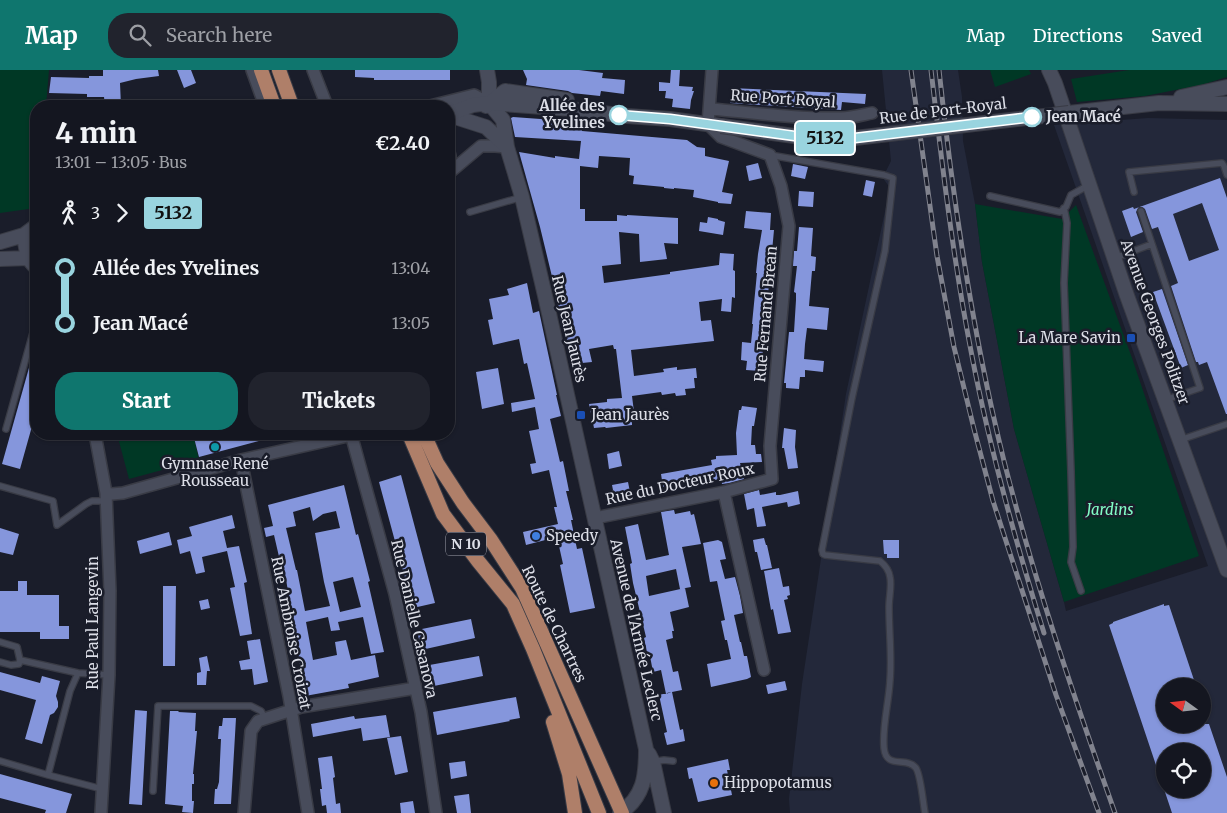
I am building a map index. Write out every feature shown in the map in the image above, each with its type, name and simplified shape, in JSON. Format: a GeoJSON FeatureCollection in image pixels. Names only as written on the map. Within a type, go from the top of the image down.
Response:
{"type":"FeatureCollection","features":[{"type":"Feature","properties":{"kind":"main road"},"geometry":{"type":"LineString","coordinates":[[261,70],[272,100]]}},
{"type":"Feature","properties":{"kind":"main road"},"geometry":{"type":"LineString","coordinates":[[279,70],[290,100]]}},
{"type":"Feature","properties":{"kind":"main road","name":"Route de Chartres"},"geometry":{"type":"LineString","coordinates":[[412,440],[443,514],[513,604],[599,813]]}},
{"type":"Feature","properties":{"kind":"main road","name":"Route de Chartres"},"geometry":{"type":"LineString","coordinates":[[427,440],[437,462],[463,503],[491,540],[522,588],[624,813]]}},
{"type":"Feature","properties":{"kind":"main road"},"geometry":{"type":"LineString","coordinates":[[533,649],[530,664],[558,736],[569,774],[575,813]]}},
{"type":"Feature","properties":{"kind":"street"},"geometry":{"type":"LineString","coordinates":[[252,70],[264,100]]}},
{"type":"Feature","properties":{"kind":"street"},"geometry":{"type":"LineString","coordinates":[[313,70],[325,100]]}},
{"type":"Feature","properties":{"kind":"street"},"geometry":{"type":"LineString","coordinates":[[454,100],[474,95],[489,103],[487,70]]}},
{"type":"Feature","properties":{"kind":"street"},"geometry":{"type":"LineString","coordinates":[[710,108],[712,70]]}},
{"type":"Feature","properties":{"kind":"street","name":"Avenue Georges Politzer"},"geometry":{"type":"LineString","coordinates":[[1049,70],[1114,258],[1227,570]]}},
{"type":"Feature","properties":{"kind":"street","name":"Rue de Port-Royal"},"geometry":{"type":"LineString","coordinates":[[1159,103],[1227,87]]}},
{"type":"Feature","properties":{"kind":"street","name":"Rue de Port-Royal"},"geometry":{"type":"LineString","coordinates":[[455,117],[479,112],[505,91],[622,107],[670,119],[809,138],[855,138],[1159,103],[1227,104]]}},
{"type":"Feature","properties":{"kind":"street","name":"Rue Jean Jaurès"},"geometry":{"type":"LineString","coordinates":[[489,103],[503,120],[507,147],[522,197],[595,518]]}},
{"type":"Feature","properties":{"kind":"street","name":"Rue Port Royal"},"geometry":{"type":"LineString","coordinates":[[714,125],[710,108],[813,118],[843,118],[872,114]]}},
{"type":"Feature","properties":{"kind":"street","name":"Rue Jean Jaurès"},"geometry":{"type":"LineString","coordinates":[[455,119],[486,127],[507,147]]}},
{"type":"Feature","properties":{"kind":"street"},"geometry":{"type":"LineString","coordinates":[[714,125],[721,138],[770,155]]}},
{"type":"Feature","properties":{"kind":"street"},"geometry":{"type":"LineString","coordinates":[[455,168],[481,146],[507,147]]}},
{"type":"Feature","properties":{"kind":"street","name":"Rue Fernand Brean"},"geometry":{"type":"LineString","coordinates":[[770,155],[781,186],[789,226],[770,446],[772,479]]}},
{"type":"Feature","properties":{"kind":"street"},"geometry":{"type":"LineString","coordinates":[[0,242],[25,239],[30,233]]}},
{"type":"Feature","properties":{"kind":"street"},"geometry":{"type":"LineString","coordinates":[[25,239],[30,255]]}},
{"type":"Feature","properties":{"kind":"street"},"geometry":{"type":"LineString","coordinates":[[0,259],[30,262]]}},
{"type":"Feature","properties":{"kind":"street","name":"Rue Paul Langevin"},"geometry":{"type":"LineString","coordinates":[[96,440],[107,497],[110,591],[109,675],[101,813]]}},
{"type":"Feature","properties":{"kind":"street"},"geometry":{"type":"LineString","coordinates":[[107,497],[112,494],[123,494],[241,460],[326,440]]}},
{"type":"Feature","properties":{"kind":"street","name":"Rue Danielle Casanova"},"geometry":{"type":"LineString","coordinates":[[354,440],[395,594],[416,688],[436,813]]}},
{"type":"Feature","properties":{"kind":"street","name":"Rue Ambroise Croizat"},"geometry":{"type":"LineString","coordinates":[[241,460],[292,710],[308,813]]}},
{"type":"Feature","properties":{"kind":"street","name":"Rue du Docteur Roux"},"geometry":{"type":"LineString","coordinates":[[595,518],[724,492],[772,479]]}},
{"type":"Feature","properties":{"kind":"street"},"geometry":{"type":"LineString","coordinates":[[724,492],[764,670]]}},
{"type":"Feature","properties":{"kind":"street","name":"Avenue de l'Armée Leclerc"},"geometry":{"type":"LineString","coordinates":[[595,518],[646,749],[664,813]]}},
{"type":"Feature","properties":{"kind":"street"},"geometry":{"type":"LineString","coordinates":[[244,813],[251,731],[258,721],[301,707],[416,688]]}},
{"type":"Feature","properties":{"kind":"street","name":"Avenue de l'Armée Leclerc"},"geometry":{"type":"LineString","coordinates":[[624,813],[642,788],[650,764]]}},
{"type":"Feature","properties":{"kind":"lane"},"geometry":{"type":"LineString","coordinates":[[770,155],[893,178],[885,251],[852,398],[822,550],[825,555],[877,560],[882,563],[888,572],[890,582],[891,667],[884,748],[886,757],[895,762],[910,764],[916,768],[925,813]]}},
{"type":"Feature","properties":{"kind":"lane"},"geometry":{"type":"LineString","coordinates":[[1134,192],[1129,172],[1222,163],[1227,175]]}},
{"type":"Feature","properties":{"kind":"lane"},"geometry":{"type":"LineString","coordinates":[[990,196],[1060,212],[1072,195],[1089,185]]}},
{"type":"Feature","properties":{"kind":"lane"},"geometry":{"type":"LineString","coordinates":[[470,212],[522,197]]}},
{"type":"Feature","properties":{"kind":"lane"},"geometry":{"type":"LineString","coordinates":[[1064,208],[1067,223],[1064,283],[1071,481],[1071,562],[1081,591]]}},
{"type":"Feature","properties":{"kind":"lane"},"geometry":{"type":"LineString","coordinates":[[1141,211],[1200,388],[1165,400]]}},
{"type":"Feature","properties":{"kind":"lane"},"geometry":{"type":"LineString","coordinates":[[0,248],[25,239]]}},
{"type":"Feature","properties":{"kind":"lane"},"geometry":{"type":"LineString","coordinates":[[1114,258],[1152,244]]}},
{"type":"Feature","properties":{"kind":"lane"},"geometry":{"type":"LineString","coordinates":[[6,430],[30,344]]}},
{"type":"Feature","properties":{"kind":"lane"},"geometry":{"type":"LineString","coordinates":[[1180,440],[1227,424]]}},
{"type":"Feature","properties":{"kind":"lane"},"geometry":{"type":"LineString","coordinates":[[0,486],[53,501],[57,525],[86,504],[107,497]]}},
{"type":"Feature","properties":{"kind":"lane"},"geometry":{"type":"LineString","coordinates":[[0,642],[17,647],[20,660],[19,664],[11,665],[0,662]]}},
{"type":"Feature","properties":{"kind":"lane"},"geometry":{"type":"LineString","coordinates":[[20,660],[78,674],[109,675]]}},
{"type":"Feature","properties":{"kind":"lane"},"geometry":{"type":"LineString","coordinates":[[48,775],[70,691],[78,674]]}},
{"type":"Feature","properties":{"kind":"lane"},"geometry":{"type":"LineString","coordinates":[[153,791],[158,706],[251,706],[261,711],[265,718]]}},
{"type":"Feature","properties":{"kind":"lane"},"geometry":{"type":"LineString","coordinates":[[650,764],[664,760],[673,761]]}},
{"type":"Feature","properties":{"kind":"lane"},"geometry":{"type":"LineString","coordinates":[[0,761],[102,789]]}},
{"type":"Feature","properties":{"kind":"shaded area"},"geometry":{"type":"Polygon","coordinates":[[[882,70],[958,70],[962,97],[963,141],[975,204],[982,262],[1014,429],[1066,611],[1208,566],[1054,125],[1148,118],[1227,120],[1227,813],[790,813],[789,799],[802,684],[846,394],[890,188],[883,178],[891,161],[882,70]]]}},
{"type":"Feature","properties":{"kind":"green space"},"geometry":{"type":"Polygon","coordinates":[[[0,70],[49,70],[46,100],[30,100],[30,209],[0,213],[0,70]]]}},
{"type":"Feature","properties":{"kind":"green space"},"geometry":{"type":"Polygon","coordinates":[[[990,70],[1029,70],[1031,74],[995,87],[990,70]]]}},
{"type":"Feature","properties":{"kind":"green space"},"geometry":{"type":"Polygon","coordinates":[[[1129,70],[1227,70],[1227,77],[1201,85],[1145,96],[1077,102],[1071,79],[1129,70]]]}},
{"type":"Feature","properties":{"kind":"green space","name":"Jardins"},"geometry":{"type":"Polygon","coordinates":[[[975,204],[1062,219],[1076,205],[1132,358],[1199,556],[1064,602],[1014,429],[982,262],[975,204]]]}},
{"type":"Feature","properties":{"kind":"green space"},"geometry":{"type":"Polygon","coordinates":[[[119,440],[194,440],[199,460],[129,479],[119,440]]]}},
{"type":"Feature","properties":{"kind":"building"},"geometry":{"type":"Polygon","coordinates":[[[103,70],[158,70],[159,76],[120,83],[121,100],[104,100],[104,97],[87,97],[87,94],[49,93],[51,77],[89,78],[89,76],[103,76],[103,70]]]}},
{"type":"Feature","properties":{"kind":"building"},"geometry":{"type":"Polygon","coordinates":[[[177,70],[191,70],[196,83],[184,88],[177,70]]]}},
{"type":"Feature","properties":{"kind":"building"},"geometry":{"type":"Polygon","coordinates":[[[355,70],[450,70],[450,80],[374,80],[374,78],[355,77],[355,70]]]}},
{"type":"Feature","properties":{"kind":"building"},"geometry":{"type":"Polygon","coordinates":[[[523,70],[579,70],[603,73],[602,78],[625,80],[624,94],[601,91],[600,96],[526,85],[527,79],[523,70]]]}},
{"type":"Feature","properties":{"kind":"building"},"geometry":{"type":"Polygon","coordinates":[[[671,70],[680,70],[679,86],[693,87],[692,91],[694,91],[690,109],[672,107],[673,99],[665,98],[666,91],[659,91],[659,82],[670,83],[671,70]]]}},
{"type":"Feature","properties":{"kind":"building"},"geometry":{"type":"Polygon","coordinates":[[[731,88],[866,94],[865,104],[842,102],[841,110],[730,103],[731,88]]]}},
{"type":"Feature","properties":{"kind":"building"},"geometry":{"type":"Polygon","coordinates":[[[511,118],[582,122],[582,131],[687,140],[697,147],[705,148],[705,156],[729,161],[722,192],[733,194],[731,204],[693,197],[694,190],[633,184],[634,176],[629,175],[630,158],[599,156],[598,168],[580,166],[580,209],[585,209],[585,221],[617,221],[617,215],[678,218],[678,244],[664,243],[667,259],[640,262],[639,234],[619,232],[621,264],[602,266],[604,283],[719,265],[720,253],[734,254],[735,298],[732,297],[731,312],[721,311],[722,299],[699,302],[701,321],[711,320],[714,341],[631,350],[634,376],[664,372],[663,369],[677,367],[677,370],[696,368],[697,378],[694,378],[695,388],[685,389],[686,395],[676,396],[675,393],[662,395],[661,392],[632,396],[635,420],[632,420],[632,425],[594,428],[589,404],[607,402],[607,399],[622,398],[616,349],[614,349],[613,345],[589,349],[592,362],[572,364],[540,227],[519,152],[555,158],[555,156],[579,159],[581,141],[515,137],[511,118]]]}},
{"type":"Feature","properties":{"kind":"building"},"geometry":{"type":"Polygon","coordinates":[[[758,163],[762,178],[749,181],[746,166],[758,163]]]}},
{"type":"Feature","properties":{"kind":"building"},"geometry":{"type":"Polygon","coordinates":[[[793,164],[808,167],[805,179],[791,176],[793,164]]]}},
{"type":"Feature","properties":{"kind":"building"},"geometry":{"type":"Polygon","coordinates":[[[1220,178],[1227,198],[1227,414],[1207,362],[1199,365],[1196,362],[1171,286],[1178,283],[1158,227],[1152,229],[1145,209],[1140,207],[1220,178]],[[1202,203],[1173,214],[1189,261],[1219,250],[1202,203]]]}},
{"type":"Feature","properties":{"kind":"building"},"geometry":{"type":"Polygon","coordinates":[[[866,180],[875,182],[872,197],[863,195],[866,180]]]}},
{"type":"Feature","properties":{"kind":"building"},"geometry":{"type":"Polygon","coordinates":[[[799,191],[814,192],[813,207],[798,206],[799,191]]]}},
{"type":"Feature","properties":{"kind":"building"},"geometry":{"type":"Polygon","coordinates":[[[1133,207],[1134,209],[1139,207],[1136,212],[1143,232],[1131,237],[1122,211],[1133,207]]]}},
{"type":"Feature","properties":{"kind":"building"},"geometry":{"type":"Polygon","coordinates":[[[746,211],[771,213],[770,230],[774,230],[761,371],[746,370],[747,361],[741,360],[742,342],[751,343],[756,273],[762,230],[744,228],[746,211]]]}},
{"type":"Feature","properties":{"kind":"building"},"geometry":{"type":"Polygon","coordinates":[[[708,217],[725,222],[723,235],[699,231],[700,222],[707,223],[708,217]]]}},
{"type":"Feature","properties":{"kind":"building"},"geometry":{"type":"Polygon","coordinates":[[[799,227],[813,228],[811,256],[816,257],[815,271],[812,271],[809,306],[829,308],[827,330],[807,328],[805,344],[804,359],[824,361],[823,372],[805,370],[805,377],[800,377],[799,389],[786,388],[786,383],[784,383],[789,332],[794,332],[796,293],[794,292],[797,266],[793,266],[794,251],[797,251],[799,227]]]}},
{"type":"Feature","properties":{"kind":"building"},"geometry":{"type":"Polygon","coordinates":[[[527,283],[533,313],[539,311],[557,395],[561,416],[550,419],[560,462],[563,461],[569,491],[566,491],[577,549],[582,548],[595,608],[570,613],[560,565],[563,564],[557,537],[526,545],[523,532],[558,524],[554,507],[557,507],[549,470],[532,474],[530,464],[536,463],[529,431],[539,429],[535,407],[512,412],[511,403],[535,399],[527,363],[524,364],[519,339],[493,345],[488,320],[493,319],[489,299],[509,295],[507,289],[527,283]]]}},
{"type":"Feature","properties":{"kind":"building"},"geometry":{"type":"Polygon","coordinates":[[[1162,289],[1188,365],[1181,368],[1153,292],[1162,289]]]}},
{"type":"Feature","properties":{"kind":"building"},"geometry":{"type":"Polygon","coordinates":[[[30,364],[30,433],[20,469],[2,464],[30,364]]]}},
{"type":"Feature","properties":{"kind":"building"},"geometry":{"type":"Polygon","coordinates":[[[498,368],[504,404],[482,409],[476,372],[498,368]]]}},
{"type":"Feature","properties":{"kind":"building"},"geometry":{"type":"Polygon","coordinates":[[[742,406],[757,408],[754,426],[752,426],[751,445],[755,445],[756,454],[761,454],[762,462],[740,463],[744,479],[729,483],[722,484],[721,479],[679,485],[679,487],[668,489],[667,486],[663,487],[661,474],[712,465],[711,460],[716,459],[716,456],[737,455],[736,433],[739,410],[741,410],[742,406]]]}},
{"type":"Feature","properties":{"kind":"building"},"geometry":{"type":"Polygon","coordinates":[[[784,428],[796,430],[795,447],[798,468],[788,469],[784,448],[782,448],[784,428]]]}},
{"type":"Feature","properties":{"kind":"building"},"geometry":{"type":"Polygon","coordinates":[[[195,440],[263,440],[199,457],[195,440]]]}},
{"type":"Feature","properties":{"kind":"building"},"geometry":{"type":"Polygon","coordinates":[[[619,451],[622,466],[609,469],[607,454],[619,451]]]}},
{"type":"Feature","properties":{"kind":"building"},"geometry":{"type":"Polygon","coordinates":[[[401,475],[435,603],[413,608],[379,482],[401,475]]]}},
{"type":"Feature","properties":{"kind":"building"},"geometry":{"type":"Polygon","coordinates":[[[628,482],[630,492],[625,493],[626,501],[613,503],[612,485],[628,482]]]}},
{"type":"Feature","properties":{"kind":"building"},"geometry":{"type":"Polygon","coordinates":[[[344,485],[370,581],[368,582],[384,652],[371,654],[363,617],[338,622],[340,630],[331,631],[328,617],[306,622],[313,660],[337,655],[335,642],[346,640],[351,660],[375,655],[379,677],[348,684],[349,688],[305,696],[285,573],[283,574],[274,535],[266,537],[264,528],[273,526],[268,505],[344,485]],[[310,507],[293,512],[296,526],[286,528],[305,611],[330,606],[315,533],[340,528],[336,511],[323,514],[313,521],[310,507]],[[353,577],[333,582],[340,612],[361,607],[353,577]]]}},
{"type":"Feature","properties":{"kind":"building"},"geometry":{"type":"Polygon","coordinates":[[[759,490],[760,495],[776,492],[776,495],[780,495],[798,491],[800,504],[788,507],[787,502],[762,507],[766,526],[757,527],[754,508],[747,510],[744,494],[759,490]]]}},
{"type":"Feature","properties":{"kind":"building"},"geometry":{"type":"Polygon","coordinates":[[[674,510],[675,514],[690,511],[691,515],[694,514],[701,544],[682,547],[691,587],[685,588],[689,607],[670,612],[674,631],[672,631],[673,638],[666,640],[673,672],[678,671],[682,690],[672,692],[680,730],[683,729],[685,741],[667,745],[664,733],[667,732],[659,695],[666,693],[661,670],[653,672],[650,656],[648,657],[644,638],[646,637],[633,583],[630,564],[632,563],[625,527],[638,524],[646,560],[669,555],[661,512],[674,510]],[[676,569],[646,576],[649,596],[683,589],[680,589],[676,569]]]}},
{"type":"Feature","properties":{"kind":"building"},"geometry":{"type":"Polygon","coordinates":[[[232,515],[235,528],[223,531],[227,548],[239,546],[247,582],[244,583],[252,634],[240,636],[230,588],[235,587],[227,551],[202,557],[205,572],[196,574],[190,551],[180,554],[177,540],[192,536],[189,527],[232,515]]]}},
{"type":"Feature","properties":{"kind":"building"},"geometry":{"type":"Polygon","coordinates":[[[0,528],[19,534],[13,555],[0,552],[0,528]]]}},
{"type":"Feature","properties":{"kind":"building"},"geometry":{"type":"Polygon","coordinates":[[[169,532],[172,545],[140,554],[137,541],[169,532]]]}},
{"type":"Feature","properties":{"kind":"building"},"geometry":{"type":"Polygon","coordinates":[[[764,538],[772,568],[761,570],[753,540],[764,538]]]}},
{"type":"Feature","properties":{"kind":"building"},"geometry":{"type":"Polygon","coordinates":[[[718,540],[722,542],[726,559],[720,560],[725,579],[735,577],[743,613],[734,615],[744,656],[747,656],[751,677],[711,687],[707,664],[731,659],[721,621],[725,620],[717,581],[710,582],[703,543],[718,540]]]}},
{"type":"Feature","properties":{"kind":"building"},"geometry":{"type":"Polygon","coordinates":[[[883,540],[899,540],[899,558],[887,558],[887,554],[884,554],[883,540]]]}},
{"type":"Feature","properties":{"kind":"building"},"geometry":{"type":"Polygon","coordinates":[[[779,568],[783,587],[789,586],[790,595],[787,596],[788,599],[784,600],[791,632],[778,634],[773,609],[771,610],[764,571],[779,568]]]}},
{"type":"Feature","properties":{"kind":"building"},"geometry":{"type":"Polygon","coordinates":[[[18,581],[27,581],[27,595],[59,595],[59,626],[69,626],[69,639],[40,639],[40,632],[0,632],[0,591],[18,591],[18,581]]]}},
{"type":"Feature","properties":{"kind":"building"},"geometry":{"type":"Polygon","coordinates":[[[163,586],[176,586],[175,666],[163,666],[163,586]]]}},
{"type":"Feature","properties":{"kind":"building"},"geometry":{"type":"Polygon","coordinates":[[[208,599],[210,608],[201,610],[199,601],[208,599]]]}},
{"type":"Feature","properties":{"kind":"building"},"geometry":{"type":"Polygon","coordinates":[[[1164,604],[1164,606],[1169,605],[1193,678],[1156,678],[1156,733],[1211,733],[1211,730],[1227,777],[1227,813],[1172,813],[1167,798],[1211,798],[1211,743],[1156,743],[1156,765],[1109,625],[1164,604]]]}},
{"type":"Feature","properties":{"kind":"building"},"geometry":{"type":"Polygon","coordinates":[[[471,619],[475,638],[421,650],[417,630],[471,619]]]}},
{"type":"Feature","properties":{"kind":"building"},"geometry":{"type":"Polygon","coordinates":[[[260,639],[268,682],[254,685],[252,669],[241,670],[239,661],[250,659],[247,641],[260,639]]]}},
{"type":"Feature","properties":{"kind":"building"},"geometry":{"type":"Polygon","coordinates":[[[207,656],[210,671],[207,671],[206,685],[197,685],[197,673],[201,672],[199,658],[207,656]]]}},
{"type":"Feature","properties":{"kind":"building"},"geometry":{"type":"Polygon","coordinates":[[[479,656],[483,676],[429,687],[424,666],[479,656]]]}},
{"type":"Feature","properties":{"kind":"building"},"geometry":{"type":"Polygon","coordinates":[[[0,672],[40,683],[42,676],[60,681],[56,696],[58,707],[50,715],[42,744],[25,739],[36,700],[0,690],[0,672]]]}},
{"type":"Feature","properties":{"kind":"building"},"geometry":{"type":"Polygon","coordinates":[[[785,681],[787,690],[768,694],[766,685],[785,681]]]}},
{"type":"Feature","properties":{"kind":"building"},"geometry":{"type":"Polygon","coordinates":[[[516,697],[520,718],[437,735],[433,712],[516,697]]]}},
{"type":"Feature","properties":{"kind":"building"},"geometry":{"type":"Polygon","coordinates":[[[135,710],[147,711],[142,805],[129,804],[135,710]]]}},
{"type":"Feature","properties":{"kind":"building"},"geometry":{"type":"Polygon","coordinates":[[[170,711],[196,713],[195,731],[197,731],[193,774],[194,784],[192,784],[193,813],[182,812],[183,806],[165,804],[170,711]]]}},
{"type":"Feature","properties":{"kind":"building"},"geometry":{"type":"Polygon","coordinates":[[[386,715],[390,737],[363,741],[361,728],[313,737],[311,724],[354,716],[355,719],[386,715]]]}},
{"type":"Feature","properties":{"kind":"building"},"geometry":{"type":"Polygon","coordinates":[[[223,718],[236,718],[231,804],[214,804],[215,789],[217,789],[219,782],[221,739],[218,739],[219,726],[222,726],[223,718]]]}},
{"type":"Feature","properties":{"kind":"building"},"geometry":{"type":"Polygon","coordinates":[[[401,736],[408,772],[395,775],[387,738],[401,736]]]}},
{"type":"Feature","properties":{"kind":"building"},"geometry":{"type":"Polygon","coordinates":[[[332,756],[336,804],[340,803],[341,813],[327,813],[326,805],[322,806],[318,758],[332,756]]]}},
{"type":"Feature","properties":{"kind":"building"},"geometry":{"type":"Polygon","coordinates":[[[728,759],[730,770],[727,770],[732,795],[698,802],[692,778],[689,779],[687,768],[728,759]]]}},
{"type":"Feature","properties":{"kind":"building"},"geometry":{"type":"Polygon","coordinates":[[[465,761],[467,776],[451,779],[449,763],[465,761]]]}},
{"type":"Feature","properties":{"kind":"building"},"geometry":{"type":"Polygon","coordinates":[[[0,774],[72,794],[66,813],[45,813],[46,810],[0,798],[0,774]]]}},
{"type":"Feature","properties":{"kind":"building"},"geometry":{"type":"Polygon","coordinates":[[[469,794],[471,813],[457,813],[454,796],[469,794]]]}},
{"type":"Feature","properties":{"kind":"building"},"geometry":{"type":"Polygon","coordinates":[[[413,801],[415,813],[401,813],[400,803],[413,801]]]}},
{"type":"Feature","properties":{"kind":"railway"},"geometry":{"type":"LineString","coordinates":[[911,70],[937,256],[954,347],[974,429],[993,501],[1056,695],[1099,813]]}},
{"type":"Feature","properties":{"kind":"railway"},"geometry":{"type":"LineString","coordinates":[[931,70],[953,246],[978,387],[1003,493],[1044,633]]}},
{"type":"Feature","properties":{"kind":"railway"},"geometry":{"type":"LineString","coordinates":[[939,70],[957,217],[973,315],[1004,461],[1028,550],[1055,638],[1115,813]]}},
{"type":"Feature","properties":{"kind":"bus line","name":"5132"},"geometry":{"type":"LineString","coordinates":[[619,115],[670,119],[809,138],[855,138],[1032,117]]}},
{"type":"Feature","properties":{"kind":"place","name":"Allée des Yvelines"},"geometry":{"type":"Point","coordinates":[619,115]}},
{"type":"Feature","properties":{"kind":"place","name":"Jean Macé"},"geometry":{"type":"Point","coordinates":[1032,117]}},
{"type":"Feature","properties":{"kind":"place","name":"La Mare Savin"},"geometry":{"type":"Point","coordinates":[1131,338]}},
{"type":"Feature","properties":{"kind":"place","name":"Jean Jaurès"},"geometry":{"type":"Point","coordinates":[581,415]}},
{"type":"Feature","properties":{"kind":"place","name":"Gymnase René Rousseau"},"geometry":{"type":"Point","coordinates":[215,447]}},
{"type":"Feature","properties":{"kind":"place","name":"Speedy"},"geometry":{"type":"Point","coordinates":[536,536]}},
{"type":"Feature","properties":{"kind":"place","name":"Hippopotamus"},"geometry":{"type":"Point","coordinates":[714,783]}}]}
